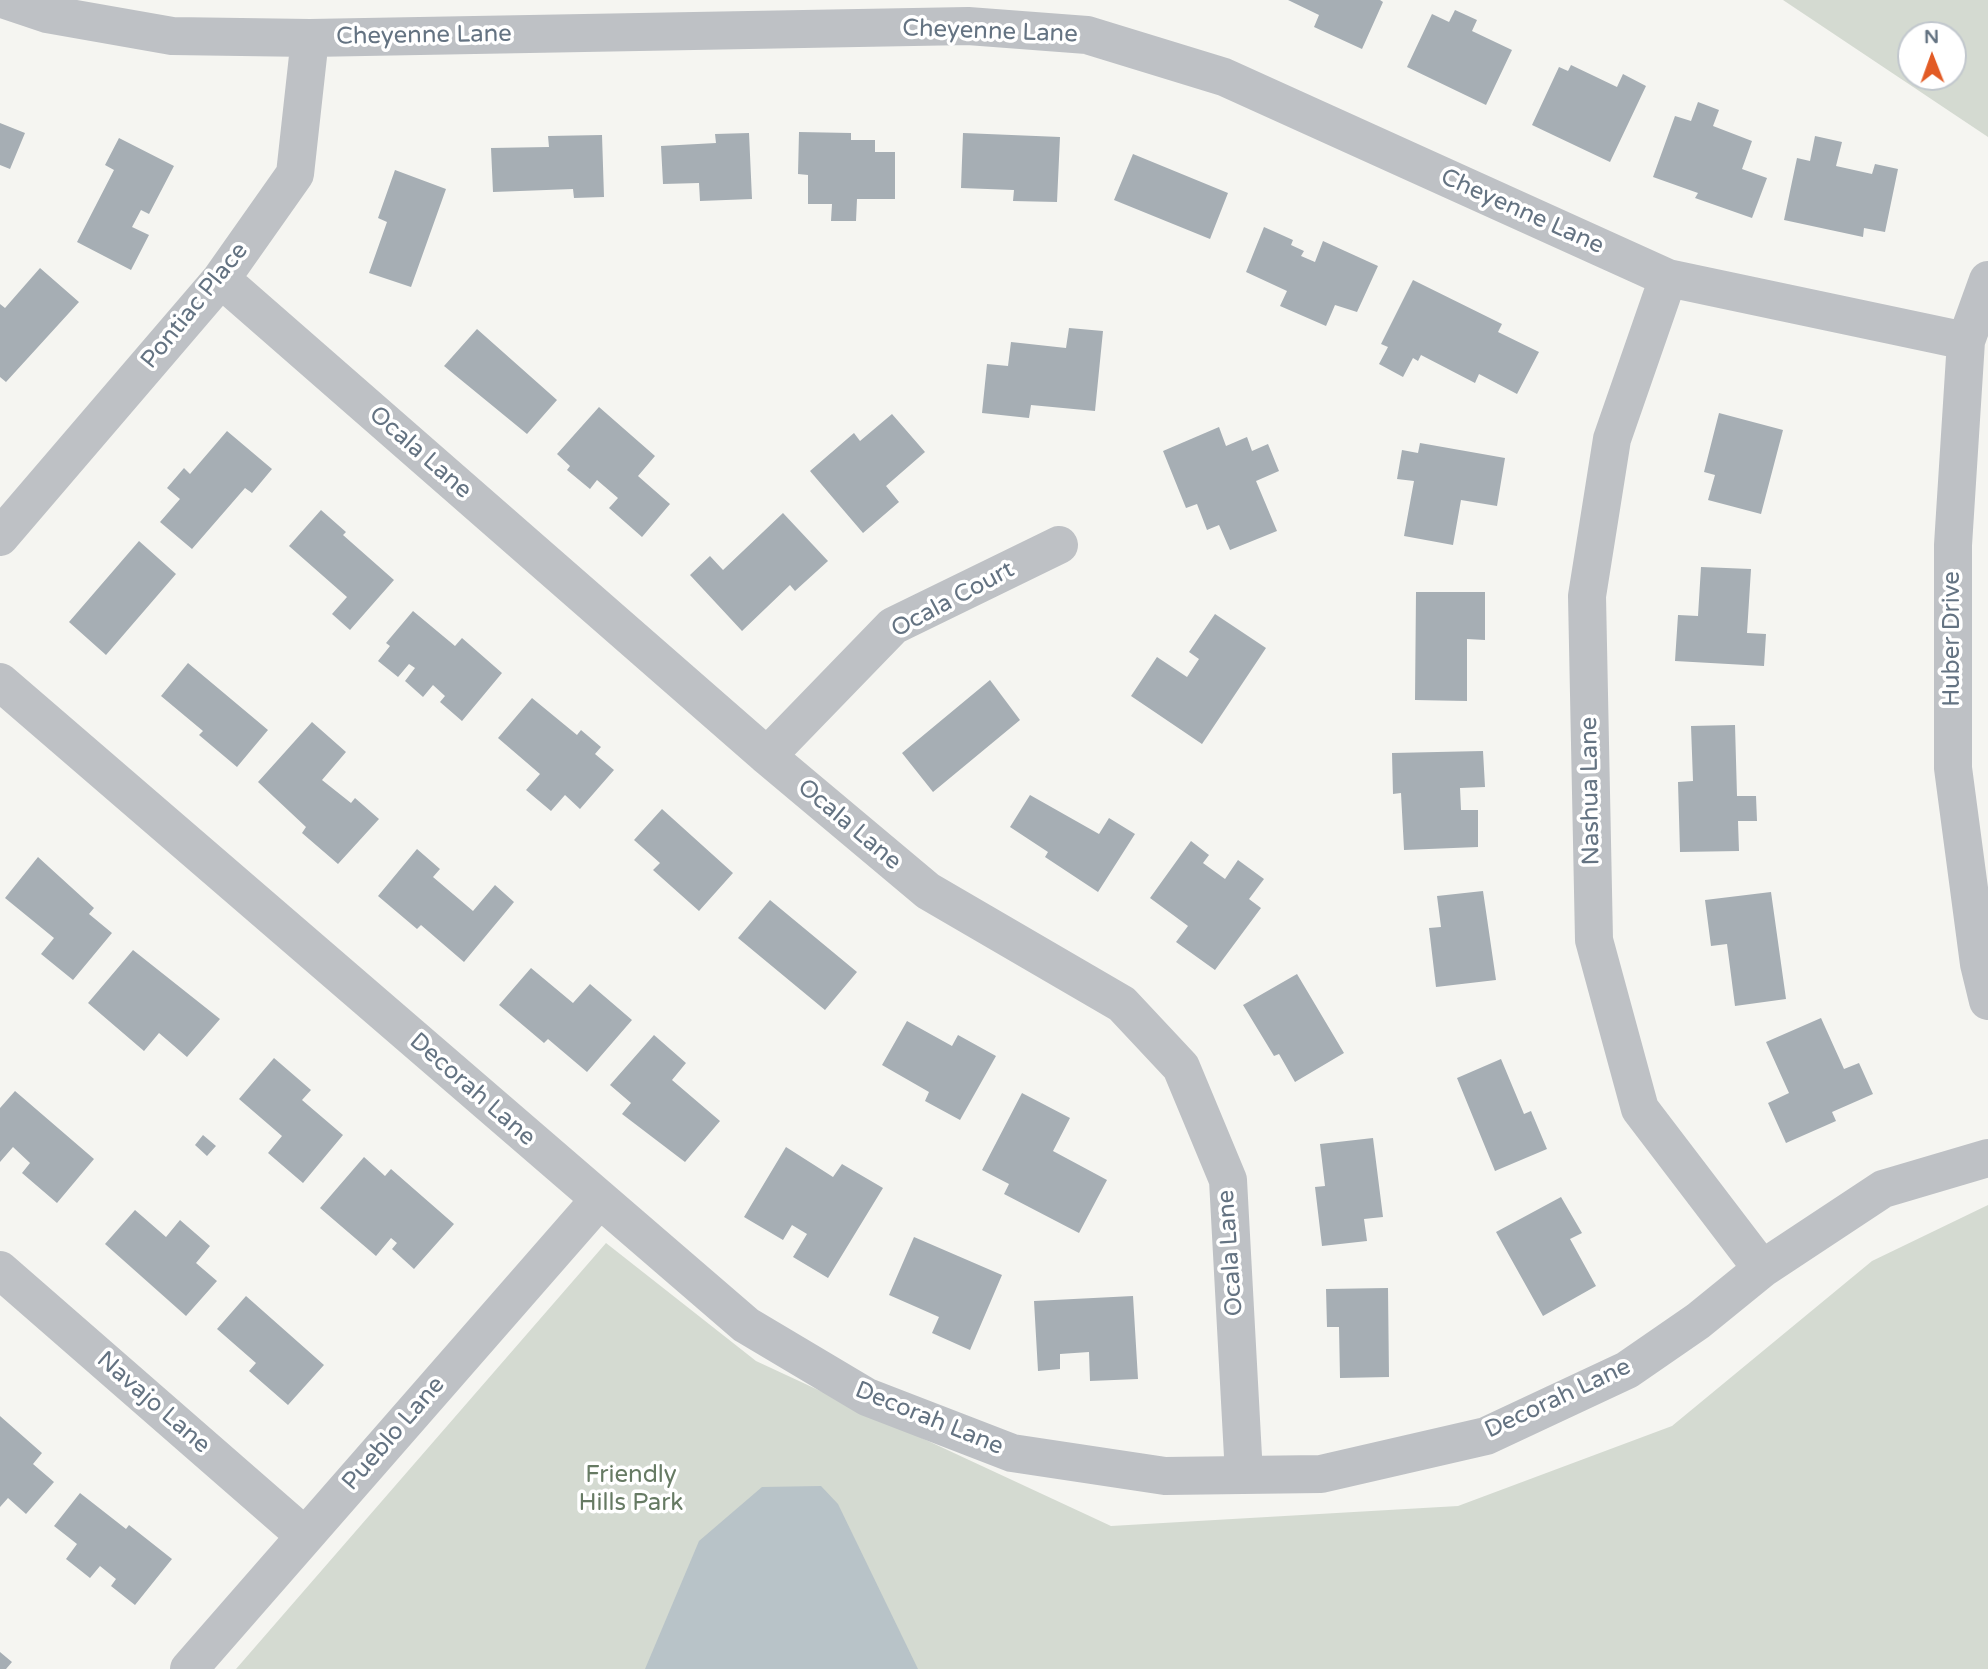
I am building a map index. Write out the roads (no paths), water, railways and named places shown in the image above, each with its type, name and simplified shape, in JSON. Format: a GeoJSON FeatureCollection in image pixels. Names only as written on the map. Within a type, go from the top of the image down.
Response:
{"type":"FeatureCollection","features":[{"type":"Feature","properties":{"kind":"street","name":"Cheyenne Lane"},"geometry":{"type":"LineString","coordinates":[[5,0],[47,14],[172,36],[310,38],[968,26],[1087,35],[1224,77],[1668,278],[1966,341]]}},
{"type":"Feature","properties":{"kind":"street","name":"Pontiac Place"},"geometry":{"type":"LineString","coordinates":[[0,537],[221,279],[295,174],[310,38]]}},
{"type":"Feature","properties":{"kind":"street","name":"Nashua Lane"},"geometry":{"type":"LineString","coordinates":[[1668,278],[1612,439],[1587,596],[1594,940],[1640,1109],[1762,1269]]}},
{"type":"Feature","properties":{"kind":"street","name":"Ocala Lane"},"geometry":{"type":"LineString","coordinates":[[221,279],[767,755],[928,891],[1122,1004],[1181,1067],[1228,1180],[1244,1475]]}},
{"type":"Feature","properties":{"kind":"street","name":"Huber Drive"},"geometry":{"type":"LineString","coordinates":[[1988,280],[1966,341],[1953,545],[1953,768],[1979,964],[1988,1001]]}},
{"type":"Feature","properties":{"kind":"street","name":"Ocala Court"},"geometry":{"type":"LineString","coordinates":[[767,755],[893,626],[1059,545]]}},
{"type":"Feature","properties":{"kind":"street","name":"Decorah Lane"},"geometry":{"type":"LineString","coordinates":[[0,682],[746,1325],[867,1397],[1012,1453],[1166,1476],[1321,1474],[1486,1436],[1627,1370],[1698,1321],[1762,1269],[1883,1189],[1988,1158]]}},
{"type":"Feature","properties":{"kind":"street","name":"Pueblo Lane"},"geometry":{"type":"LineString","coordinates":[[189,1669],[599,1200]]}},
{"type":"Feature","properties":{"kind":"street","name":"Navajo Lane"},"geometry":{"type":"LineString","coordinates":[[0,1270],[305,1536]]}},
{"type":"Feature","properties":{"kind":"park label","name":"Friendly Hills Park"},"geometry":{"type":"Point","coordinates":[631,1490]}}]}
